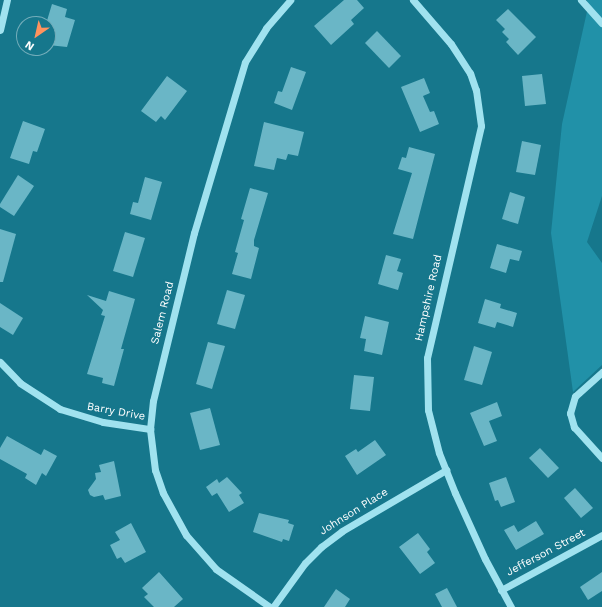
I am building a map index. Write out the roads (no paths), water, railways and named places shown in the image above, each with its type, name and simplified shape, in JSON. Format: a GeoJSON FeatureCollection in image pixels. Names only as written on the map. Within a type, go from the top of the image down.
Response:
{"type":"FeatureCollection","features":[{"type":"Feature","properties":{"kind":"street"},"geometry":{"type":"LineString","coordinates":[[0,30],[7,0]]}},
{"type":"Feature","properties":{"kind":"street","name":"Salem Road"},"geometry":{"type":"LineString","coordinates":[[270,607],[216,569],[186,535],[163,493],[155,470],[150,429],[153,401],[194,232],[245,62],[266,28],[290,0]]}},
{"type":"Feature","properties":{"kind":"street","name":"Hampshire Road"},"geometry":{"type":"LineString","coordinates":[[413,0],[461,57],[476,90],[480,108],[478,144],[428,358],[428,410],[433,433],[446,470],[485,560],[511,607]]}},
{"type":"Feature","properties":{"kind":"street"},"geometry":{"type":"LineString","coordinates":[[581,0],[602,23]]}},
{"type":"Feature","properties":{"kind":"street","name":"Barry Drive"},"geometry":{"type":"LineString","coordinates":[[0,362],[20,383],[60,409],[103,422],[150,429]]}},
{"type":"Feature","properties":{"kind":"street"},"geometry":{"type":"LineString","coordinates":[[602,372],[575,396],[570,413],[574,428],[602,458]]}},
{"type":"Feature","properties":{"kind":"street","name":"Johnson Place"},"geometry":{"type":"LineString","coordinates":[[273,607],[305,563],[321,546],[342,531],[446,470]]}},
{"type":"Feature","properties":{"kind":"street","name":"Jefferson Street"},"geometry":{"type":"LineString","coordinates":[[501,590],[602,535]]}}]}
